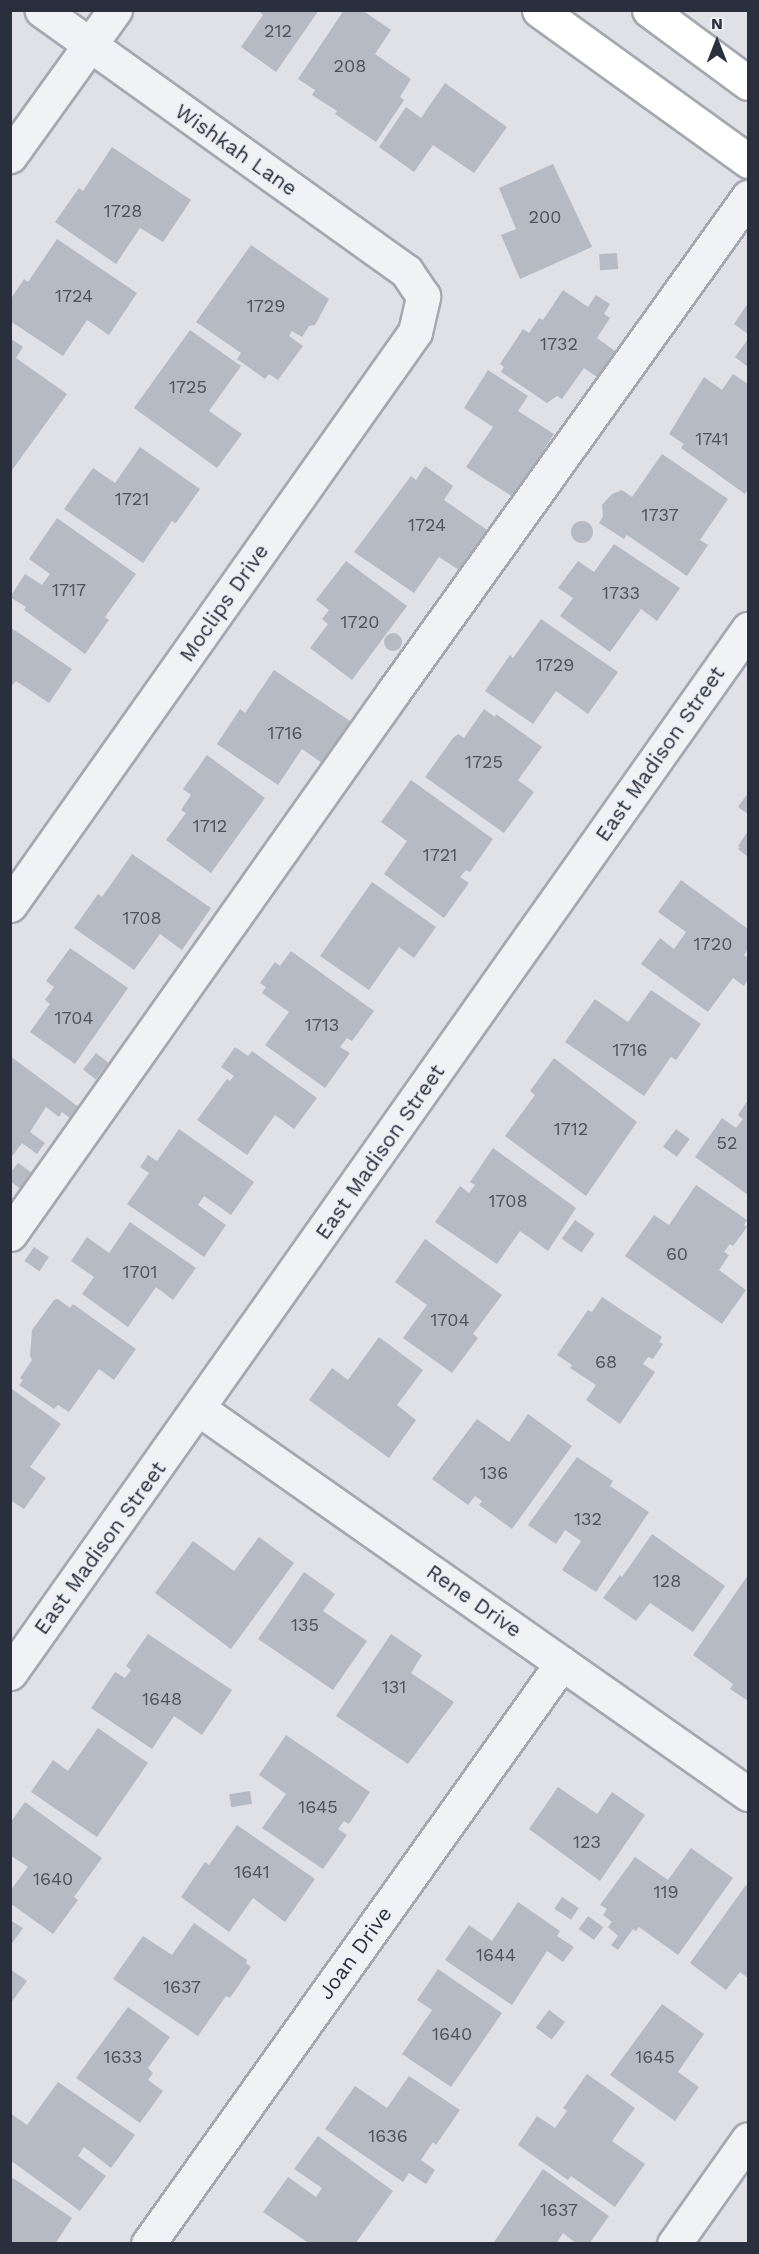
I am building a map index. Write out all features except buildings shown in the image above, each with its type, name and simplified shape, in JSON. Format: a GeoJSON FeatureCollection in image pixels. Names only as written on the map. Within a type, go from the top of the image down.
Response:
{"type":"FeatureCollection","features":[{"type":"Feature","properties":{"kind":"main road"},"geometry":{"type":"LineString","coordinates":[[539,10],[748,161]]}},
{"type":"Feature","properties":{"kind":"main road"},"geometry":{"type":"LineString","coordinates":[[649,10],[748,83]]}},
{"type":"Feature","properties":{"kind":"street","name":"Wishkah Lane"},"geometry":{"type":"LineString","coordinates":[[42,10],[406,270],[423,296]]}},
{"type":"Feature","properties":{"kind":"street"},"geometry":{"type":"LineString","coordinates":[[10,156],[115,10]]}},
{"type":"Feature","properties":{"kind":"street"},"geometry":{"type":"LineString","coordinates":[[10,1234],[387,701],[748,197]]}},
{"type":"Feature","properties":{"kind":"street","name":"Moclips Drive"},"geometry":{"type":"LineString","coordinates":[[10,905],[416,332],[423,296]]}},
{"type":"Feature","properties":{"kind":"street","name":"East Madison Street"},"geometry":{"type":"LineString","coordinates":[[10,1673],[199,1409],[748,629]]}},
{"type":"Feature","properties":{"kind":"street","name":"Rene Drive"},"geometry":{"type":"LineString","coordinates":[[199,1409],[748,1794]]}},
{"type":"Feature","properties":{"kind":"street","name":"Joan Drive"},"geometry":{"type":"LineString","coordinates":[[148,2244],[562,1663]]}},
{"type":"Feature","properties":{"kind":"street"},"geometry":{"type":"LineString","coordinates":[[674,2244],[748,2139]]}}]}
